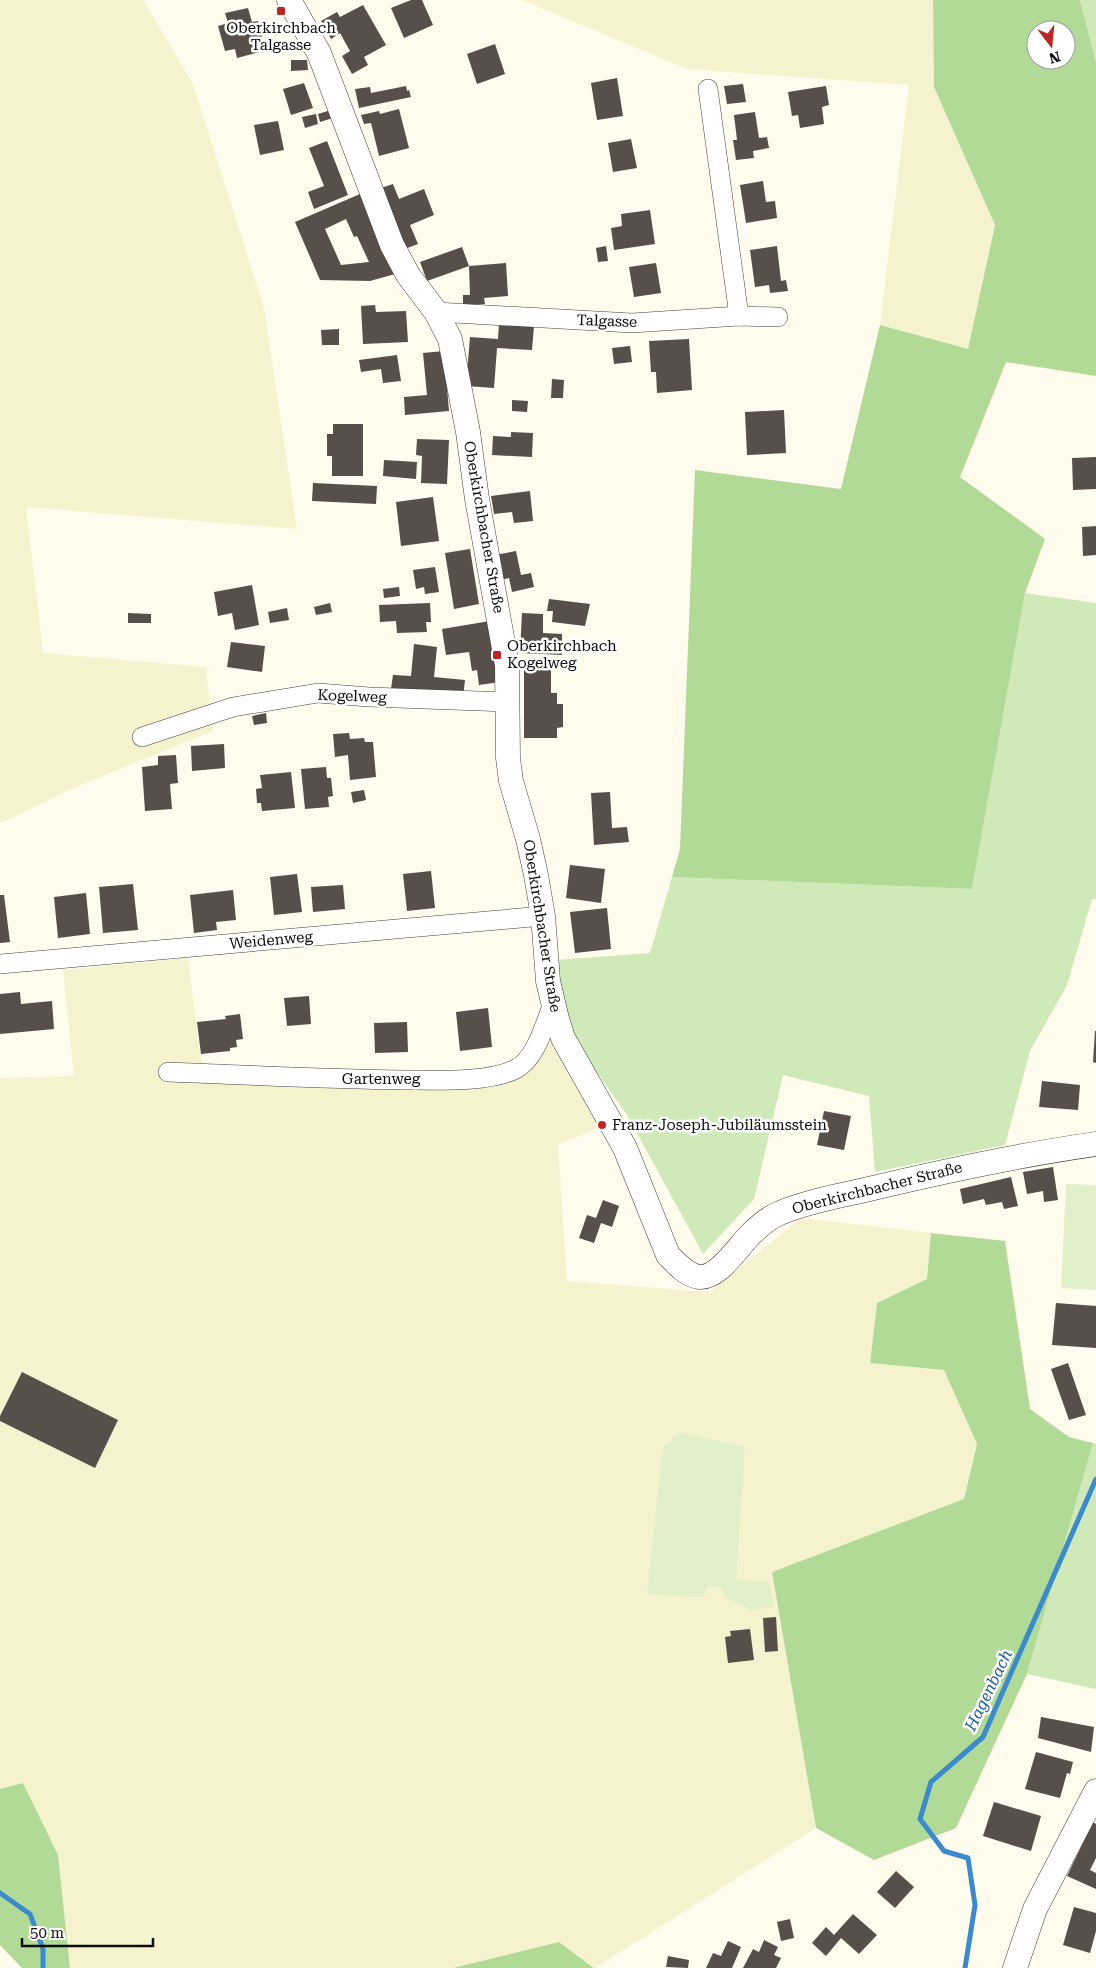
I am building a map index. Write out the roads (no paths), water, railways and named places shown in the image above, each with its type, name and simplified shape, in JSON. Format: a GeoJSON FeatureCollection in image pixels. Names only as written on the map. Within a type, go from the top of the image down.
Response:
{"type":"FeatureCollection","features":[{"type":"Feature","properties":{"kind":"street","name":"Oberkirchbacher Straße"},"geometry":{"type":"LineString","coordinates":[[289,0],[320,52],[392,245],[408,275],[436,312],[450,339],[468,432],[477,499],[507,665],[507,741],[511,782],[528,839],[543,916],[548,981],[553,1004],[563,1038],[625,1148],[668,1255],[690,1274],[699,1277],[710,1275],[718,1270],[751,1233],[780,1213],[941,1172],[1026,1154],[1096,1144]]}},
{"type":"Feature","properties":{"kind":"street"},"geometry":{"type":"LineString","coordinates":[[708,89],[739,316]]}},
{"type":"Feature","properties":{"kind":"street","name":"Talgasse"},"geometry":{"type":"LineString","coordinates":[[436,312],[632,323],[739,316],[778,317]]}},
{"type":"Feature","properties":{"kind":"street","name":"Kogelweg"},"geometry":{"type":"LineString","coordinates":[[142,737],[232,707],[318,693],[369,697],[508,702]]}},
{"type":"Feature","properties":{"kind":"street","name":"Weidenweg"},"geometry":{"type":"LineString","coordinates":[[0,964],[543,916]]}},
{"type":"Feature","properties":{"kind":"street","name":"Gartenweg"},"geometry":{"type":"LineString","coordinates":[[168,1072],[337,1079],[457,1080],[488,1077],[516,1068],[530,1056],[553,1004]]}},
{"type":"Feature","properties":{"kind":"street"},"geometry":{"type":"LineString","coordinates":[[1015,1968],[1035,1910],[1096,1791]]}},
{"type":"Feature","properties":{"kind":"waterway","name":"Hagenbach"},"geometry":{"type":"LineString","coordinates":[[965,1968],[975,1905],[968,1858],[944,1851],[920,1819],[931,1782],[983,1737],[1096,1479]]}},
{"type":"Feature","properties":{"kind":"waterway"},"geometry":{"type":"LineString","coordinates":[[0,1893],[30,1914],[43,1949],[43,1968]]}},
{"type":"Feature","properties":{"kind":"place","name":"Oberkirchbach Talgasse"},"geometry":{"type":"Point","coordinates":[281,11]}},
{"type":"Feature","properties":{"kind":"place","name":"Oberkirchbach Kogelweg"},"geometry":{"type":"Point","coordinates":[497,655]}},
{"type":"Feature","properties":{"kind":"place","name":"Franz-Joseph-Jubiläumsstein"},"geometry":{"type":"Point","coordinates":[602,1125]}}]}
